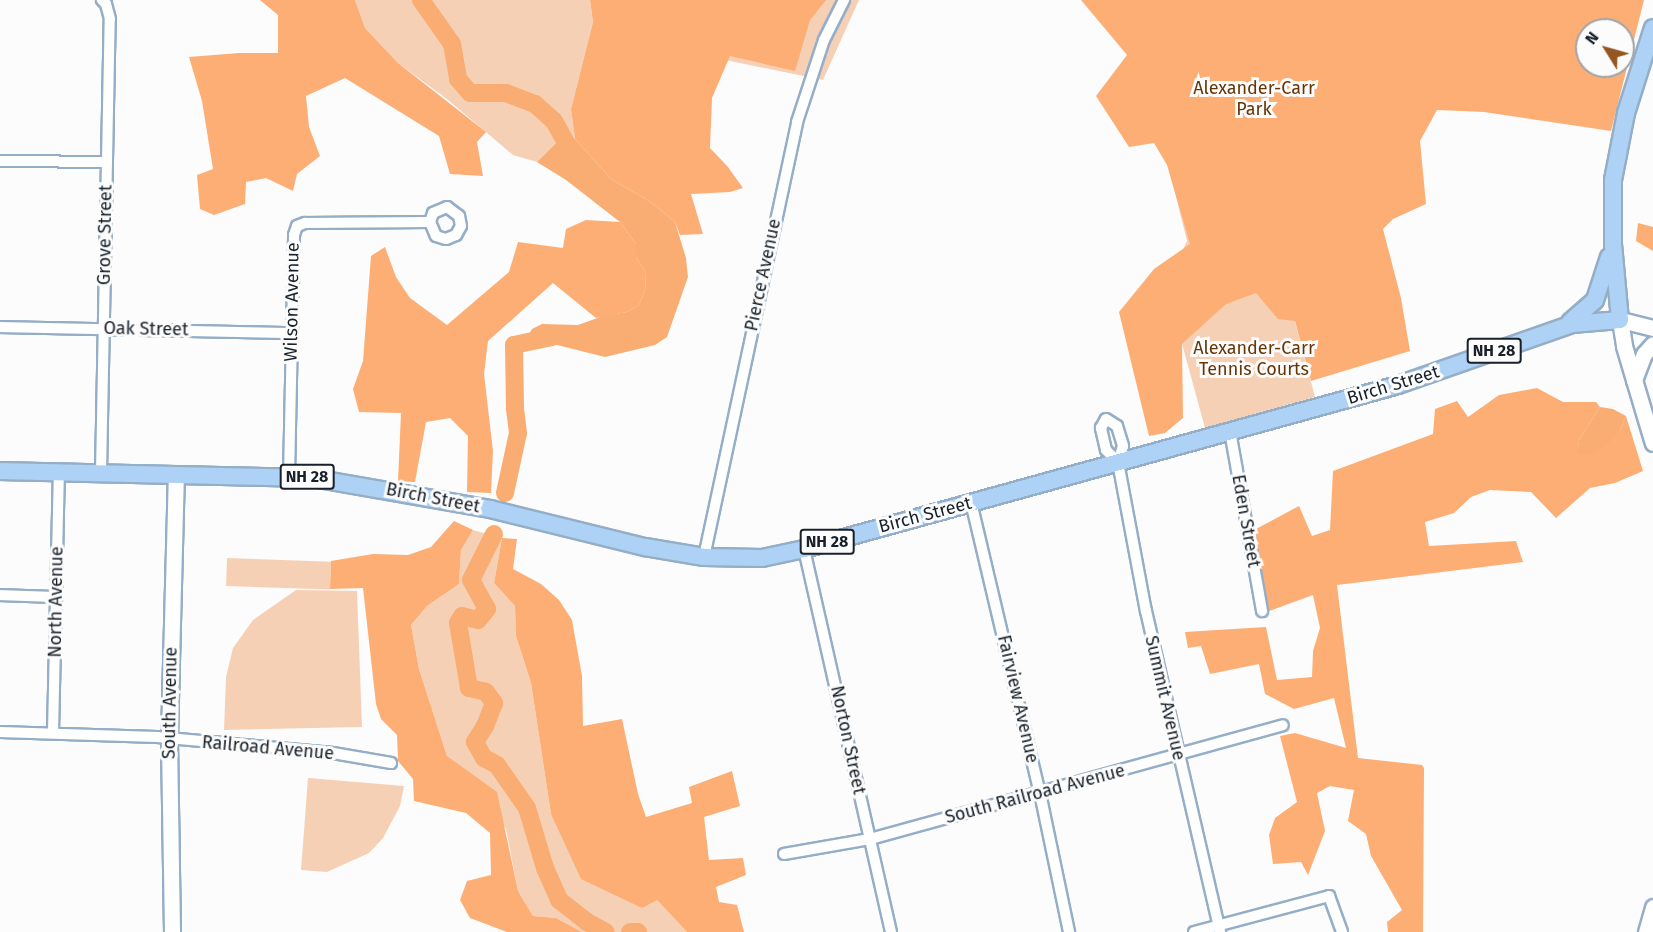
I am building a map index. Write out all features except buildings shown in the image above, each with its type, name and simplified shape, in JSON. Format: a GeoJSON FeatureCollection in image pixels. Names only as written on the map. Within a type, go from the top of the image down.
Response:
{"type":"FeatureCollection","features":[{"type":"Feature","properties":{"kind":"main road","name":"NH 28"},"geometry":{"type":"LineString","coordinates":[[1620,320],[1612,244],[1613,180],[1617,150],[1638,69],[1653,28]]}},
{"type":"Feature","properties":{"kind":"main road","name":"NH 28"},"geometry":{"type":"LineString","coordinates":[[1562,328],[1582,315],[1595,300],[1612,244]]}},
{"type":"Feature","properties":{"kind":"main road","name":"Birch Street"},"geometry":{"type":"LineString","coordinates":[[0,471],[289,476],[338,481],[517,515],[645,547],[704,557],[762,558],[804,549],[1398,385],[1584,321],[1620,320]]}},
{"type":"Feature","properties":{"kind":"street","name":"Grove Street"},"geometry":{"type":"LineString","coordinates":[[101,473],[110,19],[106,4],[102,0]]}},
{"type":"Feature","properties":{"kind":"street","name":"Pierce Avenue"},"geometry":{"type":"LineString","coordinates":[[704,557],[797,122],[824,40],[844,0]]}},
{"type":"Feature","properties":{"kind":"street"},"geometry":{"type":"LineString","coordinates":[[0,161],[107,162]]}},
{"type":"Feature","properties":{"kind":"street","name":"Wilson Avenue"},"geometry":{"type":"LineString","coordinates":[[289,476],[294,235],[297,226],[305,223],[430,222]]}},
{"type":"Feature","properties":{"kind":"street"},"geometry":{"type":"LineString","coordinates":[[1653,328],[1620,320],[1634,380],[1653,443]]}},
{"type":"Feature","properties":{"kind":"street","name":"Oak Street"},"geometry":{"type":"LineString","coordinates":[[0,327],[292,333]]}},
{"type":"Feature","properties":{"kind":"street"},"geometry":{"type":"LineString","coordinates":[[1634,380],[1641,359],[1653,344]]}},
{"type":"Feature","properties":{"kind":"street","name":"Eden Street"},"geometry":{"type":"LineString","coordinates":[[1230,431],[1262,611]]}},
{"type":"Feature","properties":{"kind":"street","name":"Summit Avenue"},"geometry":{"type":"LineString","coordinates":[[1118,462],[1135,558],[1219,929]]}},
{"type":"Feature","properties":{"kind":"street","name":"North Avenue"},"geometry":{"type":"LineString","coordinates":[[53,732],[59,472]]}},
{"type":"Feature","properties":{"kind":"street","name":"South Avenue"},"geometry":{"type":"LineString","coordinates":[[172,932],[169,738],[176,475]]}},
{"type":"Feature","properties":{"kind":"street","name":"Fairview Avenue"},"geometry":{"type":"LineString","coordinates":[[972,502],[1040,793],[1069,932]]}},
{"type":"Feature","properties":{"kind":"street","name":"Norton Street"},"geometry":{"type":"LineString","coordinates":[[804,549],[891,932]]}},
{"type":"Feature","properties":{"kind":"street"},"geometry":{"type":"LineString","coordinates":[[0,595],[57,597]]}},
{"type":"Feature","properties":{"kind":"street","name":"South Railroad Avenue"},"geometry":{"type":"LineString","coordinates":[[784,854],[870,839],[1283,725]]}},
{"type":"Feature","properties":{"kind":"street","name":"Railroad Avenue"},"geometry":{"type":"LineString","coordinates":[[0,732],[53,732],[169,738],[333,753],[391,763]]}},
{"type":"Feature","properties":{"kind":"street"},"geometry":{"type":"LineString","coordinates":[[1194,932],[1219,929],[1329,896],[1342,932]]}},
{"type":"Feature","properties":{"kind":"street"},"geometry":{"type":"LineString","coordinates":[[1646,932],[1653,907]]}},
{"type":"Feature","properties":{"kind":"green space"},"geometry":{"type":"Polygon","coordinates":[[[260,0],[355,0],[365,28],[398,63],[486,132],[477,142],[483,176],[450,174],[439,136],[345,78],[306,96],[309,127],[320,156],[297,174],[293,191],[266,178],[246,182],[245,204],[214,215],[200,209],[197,175],[213,169],[202,101],[189,57],[278,53],[278,15],[260,0]]]}},
{"type":"Feature","properties":{"kind":"green space"},"geometry":{"type":"Polygon","coordinates":[[[355,0],[590,0],[593,22],[571,109],[575,139],[565,134],[537,162],[513,155],[447,99],[398,63],[365,28],[355,0]]]}},
{"type":"Feature","properties":{"kind":"green space"},"geometry":{"type":"Polygon","coordinates":[[[590,0],[826,0],[810,20],[795,71],[730,56],[712,98],[710,148],[743,188],[730,192],[691,194],[703,234],[680,235],[675,222],[649,201],[611,179],[575,139],[571,109],[593,22],[590,0]]]}},
{"type":"Feature","properties":{"kind":"green space"},"geometry":{"type":"Polygon","coordinates":[[[597,0],[859,0],[823,80],[711,57],[597,0]]]}},
{"type":"Feature","properties":{"kind":"green space","name":"Alexander-Carr Park"},"geometry":{"type":"Polygon","coordinates":[[[1081,0],[1644,0],[1635,36],[1635,18],[1575,18],[1575,78],[1624,78],[1611,131],[1484,112],[1437,110],[1420,141],[1426,204],[1393,219],[1383,229],[1401,298],[1410,351],[1311,381],[1295,321],[1278,319],[1256,293],[1226,304],[1182,344],[1183,418],[1165,433],[1149,436],[1119,312],[1154,269],[1190,244],[1167,165],[1154,143],[1129,147],[1096,96],[1127,55],[1081,0]]]}},
{"type":"Feature","properties":{"kind":"green space","name":"Alexander-Carr Tennis Courts"},"geometry":{"type":"Polygon","coordinates":[[[1127,0],[1290,303],[1315,397],[1205,428],[1166,285],[1187,241],[1127,0]]]}},
{"type":"Feature","properties":{"kind":"green space"},"geometry":{"type":"Polygon","coordinates":[[[586,220],[620,222],[636,244],[636,257],[646,273],[645,291],[639,305],[627,312],[596,318],[553,283],[488,341],[484,374],[493,451],[491,493],[467,492],[468,436],[450,418],[426,422],[415,482],[398,481],[401,413],[359,412],[353,389],[363,361],[371,256],[385,247],[396,277],[410,298],[447,325],[509,272],[518,242],[563,248],[566,229],[586,220]]]}},
{"type":"Feature","properties":{"kind":"green space"},"geometry":{"type":"Polygon","coordinates":[[[1638,223],[1653,227],[1653,251],[1636,241],[1638,223]]]}},
{"type":"Feature","properties":{"kind":"green space"},"geometry":{"type":"Polygon","coordinates":[[[1537,388],[1563,402],[1596,402],[1600,407],[1579,440],[1578,454],[1620,430],[1626,416],[1643,471],[1615,483],[1590,488],[1556,518],[1531,492],[1490,490],[1471,497],[1454,513],[1425,522],[1429,546],[1516,541],[1523,562],[1337,585],[1358,758],[1422,765],[1424,768],[1423,932],[1388,932],[1387,922],[1402,910],[1371,856],[1366,834],[1348,821],[1354,790],[1330,786],[1317,793],[1325,831],[1308,875],[1301,862],[1273,864],[1269,835],[1275,818],[1297,802],[1280,736],[1295,733],[1346,748],[1334,698],[1294,709],[1265,694],[1259,664],[1210,674],[1201,646],[1188,648],[1185,632],[1266,627],[1277,680],[1312,677],[1313,651],[1320,628],[1313,595],[1269,611],[1254,530],[1299,506],[1312,536],[1330,530],[1333,471],[1433,434],[1435,409],[1457,401],[1468,417],[1499,395],[1537,388]]]}},
{"type":"Feature","properties":{"kind":"green space"},"geometry":{"type":"Polygon","coordinates":[[[454,521],[473,530],[461,550],[459,584],[427,606],[411,625],[419,669],[447,756],[497,792],[518,891],[533,916],[556,918],[582,932],[507,932],[470,918],[460,900],[467,881],[491,875],[490,833],[466,813],[414,801],[413,779],[398,761],[397,735],[381,719],[376,704],[363,588],[330,589],[331,561],[373,554],[408,555],[431,547],[454,521]]]}},
{"type":"Feature","properties":{"kind":"green space"},"geometry":{"type":"Polygon","coordinates":[[[473,530],[502,538],[494,583],[515,606],[516,636],[531,683],[551,814],[657,900],[687,932],[582,932],[556,918],[533,916],[518,891],[506,829],[470,775],[447,756],[419,669],[411,625],[427,606],[459,584],[461,550],[473,530]]]}},
{"type":"Feature","properties":{"kind":"green space"},"geometry":{"type":"Polygon","coordinates":[[[502,538],[517,539],[513,569],[541,584],[559,600],[572,620],[582,676],[583,726],[622,719],[638,794],[646,817],[692,803],[689,787],[732,771],[740,806],[704,817],[709,860],[743,858],[746,875],[716,887],[719,902],[737,905],[744,932],[687,932],[657,900],[642,908],[581,879],[551,814],[531,683],[516,636],[515,606],[494,583],[502,538]]]}},
{"type":"Feature","properties":{"kind":"green space"},"geometry":{"type":"Polygon","coordinates":[[[227,558],[331,562],[330,590],[226,586],[227,558]]]}},
{"type":"Feature","properties":{"kind":"green space"},"geometry":{"type":"Polygon","coordinates":[[[296,590],[357,591],[362,727],[224,730],[226,677],[233,648],[253,620],[296,590]]]}},
{"type":"Feature","properties":{"kind":"green space"},"geometry":{"type":"Polygon","coordinates":[[[308,778],[404,786],[400,806],[383,838],[369,853],[327,872],[301,870],[308,778]]]}},
{"type":"Feature","properties":{"kind":"shaded area"},"geometry":{"type":"Polygon","coordinates":[[[565,134],[575,139],[611,179],[649,201],[675,222],[686,258],[688,277],[667,337],[655,345],[605,357],[545,342],[529,345],[527,337],[532,329],[542,324],[578,325],[603,316],[627,312],[639,305],[645,291],[646,273],[636,257],[636,244],[620,222],[566,180],[537,162],[565,134]]]}},
{"type":"Feature","properties":{"kind":"shaded area"},"geometry":{"type":"Polygon","coordinates":[[[1600,407],[1613,409],[1626,416],[1620,430],[1607,445],[1591,454],[1577,454],[1579,440],[1600,407]]]}},
{"type":"Feature","properties":{"kind":"waterway"},"geometry":{"type":"LineString","coordinates":[[421,0],[452,44],[458,79],[470,93],[506,93],[535,104],[554,121],[574,157]]}},
{"type":"Feature","properties":{"kind":"waterway"},"geometry":{"type":"LineString","coordinates":[[505,493],[518,433],[515,408],[514,345],[552,337]]}},
{"type":"Feature","properties":{"kind":"waterway"},"geometry":{"type":"LineString","coordinates":[[494,534],[471,580],[487,609],[478,620],[462,616],[458,623],[469,688],[486,692],[494,703],[485,726],[475,742],[484,758],[497,765],[527,808],[545,868],[559,900],[587,922],[606,932]]}},
{"type":"Feature","properties":{"kind":"waterway"},"geometry":{"type":"LineString","coordinates":[[630,932],[638,932]]}}]}
